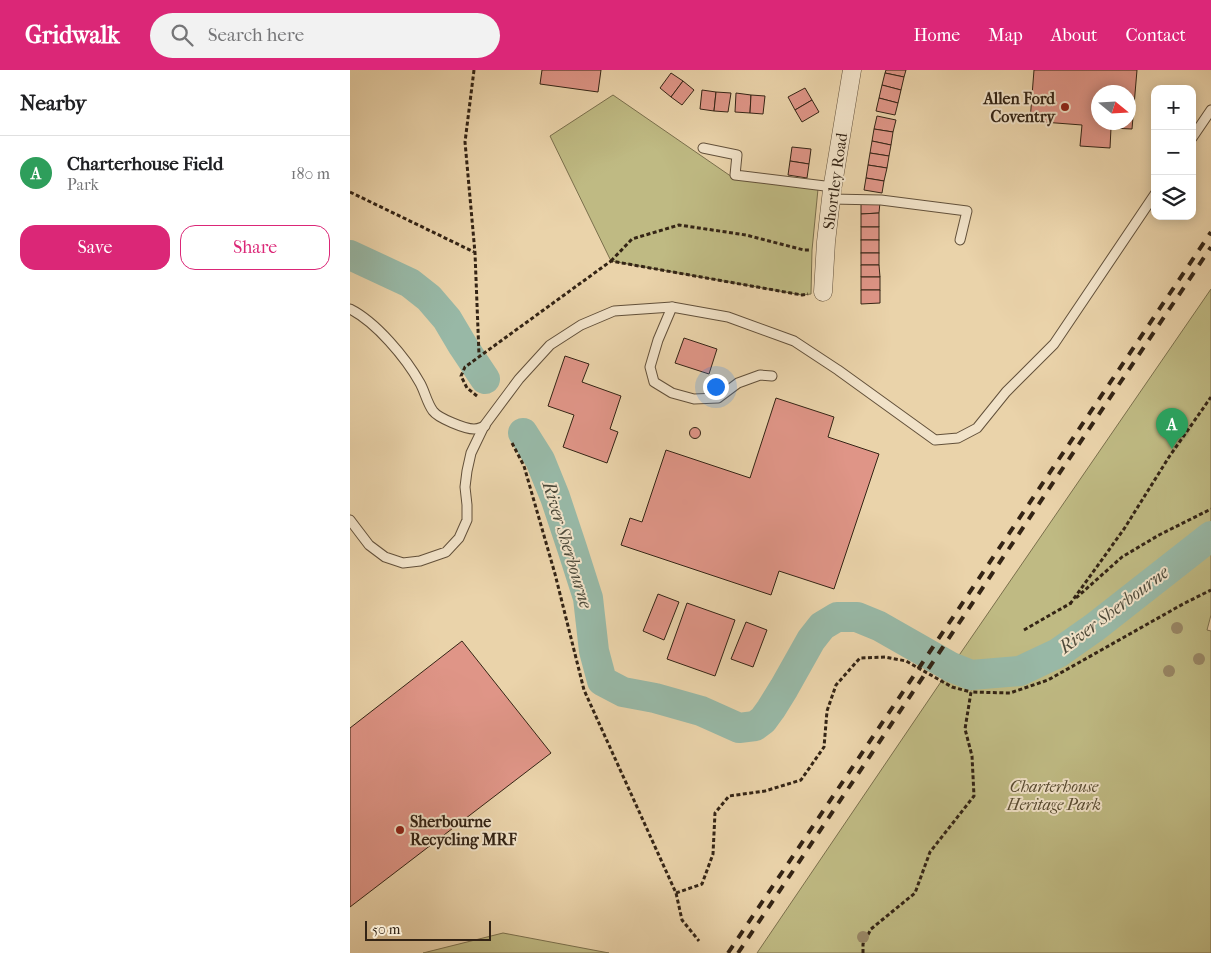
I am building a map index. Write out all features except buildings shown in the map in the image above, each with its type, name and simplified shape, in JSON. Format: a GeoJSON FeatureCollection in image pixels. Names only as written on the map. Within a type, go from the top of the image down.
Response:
{"type":"FeatureCollection","features":[{"type":"Feature","properties":{"kind":"street","name":"Shortley Road"},"geometry":{"type":"LineString","coordinates":[[823,292],[825,250],[832,193],[852,70]]}},
{"type":"Feature","properties":{"kind":"lane"},"geometry":{"type":"LineString","coordinates":[[1196,132],[1211,110]]}},
{"type":"Feature","properties":{"kind":"lane"},"geometry":{"type":"LineString","coordinates":[[702,148],[737,156],[735,175],[832,193],[967,211],[960,240]]}},
{"type":"Feature","properties":{"kind":"lane"},"geometry":{"type":"LineString","coordinates":[[350,520],[369,545],[385,557],[403,563],[420,561],[446,552],[459,538],[466,520],[465,487],[467,470],[471,453],[485,426],[519,379],[550,345],[581,325],[614,311],[672,307],[728,317],[794,341],[838,370],[935,440],[958,438],[977,428],[1006,392],[1054,344],[1151,200]]}},
{"type":"Feature","properties":{"kind":"lane"},"geometry":{"type":"LineString","coordinates":[[672,307],[658,340],[650,367],[654,382],[672,393],[694,399],[718,398],[738,383],[760,374],[772,376]]}},
{"type":"Feature","properties":{"kind":"lane"},"geometry":{"type":"LineString","coordinates":[[350,309],[358,313],[381,333],[405,360],[420,383],[434,412],[454,424],[474,429],[485,426]]}},
{"type":"Feature","properties":{"kind":"path"},"geometry":{"type":"LineString","coordinates":[[474,70],[464,142],[475,253],[479,356]]}},
{"type":"Feature","properties":{"kind":"path"},"geometry":{"type":"LineString","coordinates":[[350,192],[475,253]]}},
{"type":"Feature","properties":{"kind":"path"},"geometry":{"type":"LineString","coordinates":[[477,396],[467,388],[461,376],[465,367],[611,261],[632,239],[678,225],[746,236],[804,250],[825,250]]}},
{"type":"Feature","properties":{"kind":"path"},"geometry":{"type":"LineString","coordinates":[[611,261],[802,295],[823,292]]}},
{"type":"Feature","properties":{"kind":"path"},"geometry":{"type":"LineString","coordinates":[[1070,604],[1124,529],[1169,457],[1211,397]]}},
{"type":"Feature","properties":{"kind":"path"},"geometry":{"type":"LineString","coordinates":[[512,443],[524,466],[545,538],[584,690],[676,893],[682,920],[699,941]]}},
{"type":"Feature","properties":{"kind":"path"},"geometry":{"type":"LineString","coordinates":[[1024,630],[1070,604],[1122,557],[1158,535],[1211,509]]}},
{"type":"Feature","properties":{"kind":"path"},"geometry":{"type":"LineString","coordinates":[[676,893],[702,884],[713,854],[715,813],[729,796],[765,790],[801,780],[824,747],[827,711],[836,685],[860,658],[885,657],[906,661],[952,687],[971,692],[1010,693],[1048,680],[1211,590]]}},
{"type":"Feature","properties":{"kind":"path"},"geometry":{"type":"LineString","coordinates":[[863,953],[864,944],[871,929],[915,893],[930,852],[974,796],[972,756],[965,729],[971,692]]}},
{"type":"Feature","properties":{"kind":"green space"},"geometry":{"type":"Polygon","coordinates":[[[613,95],[732,177],[818,189],[812,250],[811,294],[802,295],[611,261],[550,136],[613,95]]]}},
{"type":"Feature","properties":{"kind":"green space","name":"Charterhouse Heritage Park"},"geometry":{"type":"Polygon","coordinates":[[[1211,289],[1211,615],[1207,630],[1211,631],[1211,953],[757,953],[951,667],[1211,289]]]}},
{"type":"Feature","properties":{"kind":"green space"},"geometry":{"type":"Polygon","coordinates":[[[503,933],[609,953],[423,953],[503,933]]]}},
{"type":"Feature","properties":{"kind":"waterway","name":"River Sherbourne"},"geometry":{"type":"LineString","coordinates":[[350,255],[410,283],[429,298],[447,319],[485,379]]}},
{"type":"Feature","properties":{"kind":"waterway","name":"River Sherbourne"},"geometry":{"type":"LineString","coordinates":[[523,433],[540,460],[555,497],[588,598],[594,651],[602,681],[623,692],[655,698],[701,711],[739,728],[755,726],[763,720],[784,688],[811,640],[822,626],[837,617],[857,617],[879,626],[951,667],[971,675],[1020,671],[1058,653],[1095,627],[1211,536]]}},
{"type":"Feature","properties":{"kind":"railway"},"geometry":{"type":"LineString","coordinates":[[728,953],[1211,232]]}},
{"type":"Feature","properties":{"kind":"railway"},"geometry":{"type":"LineString","coordinates":[[738,953],[1211,247]]}},
{"type":"Feature","properties":{"kind":"place","name":"Allen Ford Coventry"},"geometry":{"type":"Point","coordinates":[1065,107]}},
{"type":"Feature","properties":{"kind":"place","name":"Charterhouse Field"},"geometry":{"type":"Point","coordinates":[1172,449]}},
{"type":"Feature","properties":{"kind":"place","name":"Sherbourne Recycling MRF"},"geometry":{"type":"Point","coordinates":[400,830]}}]}
